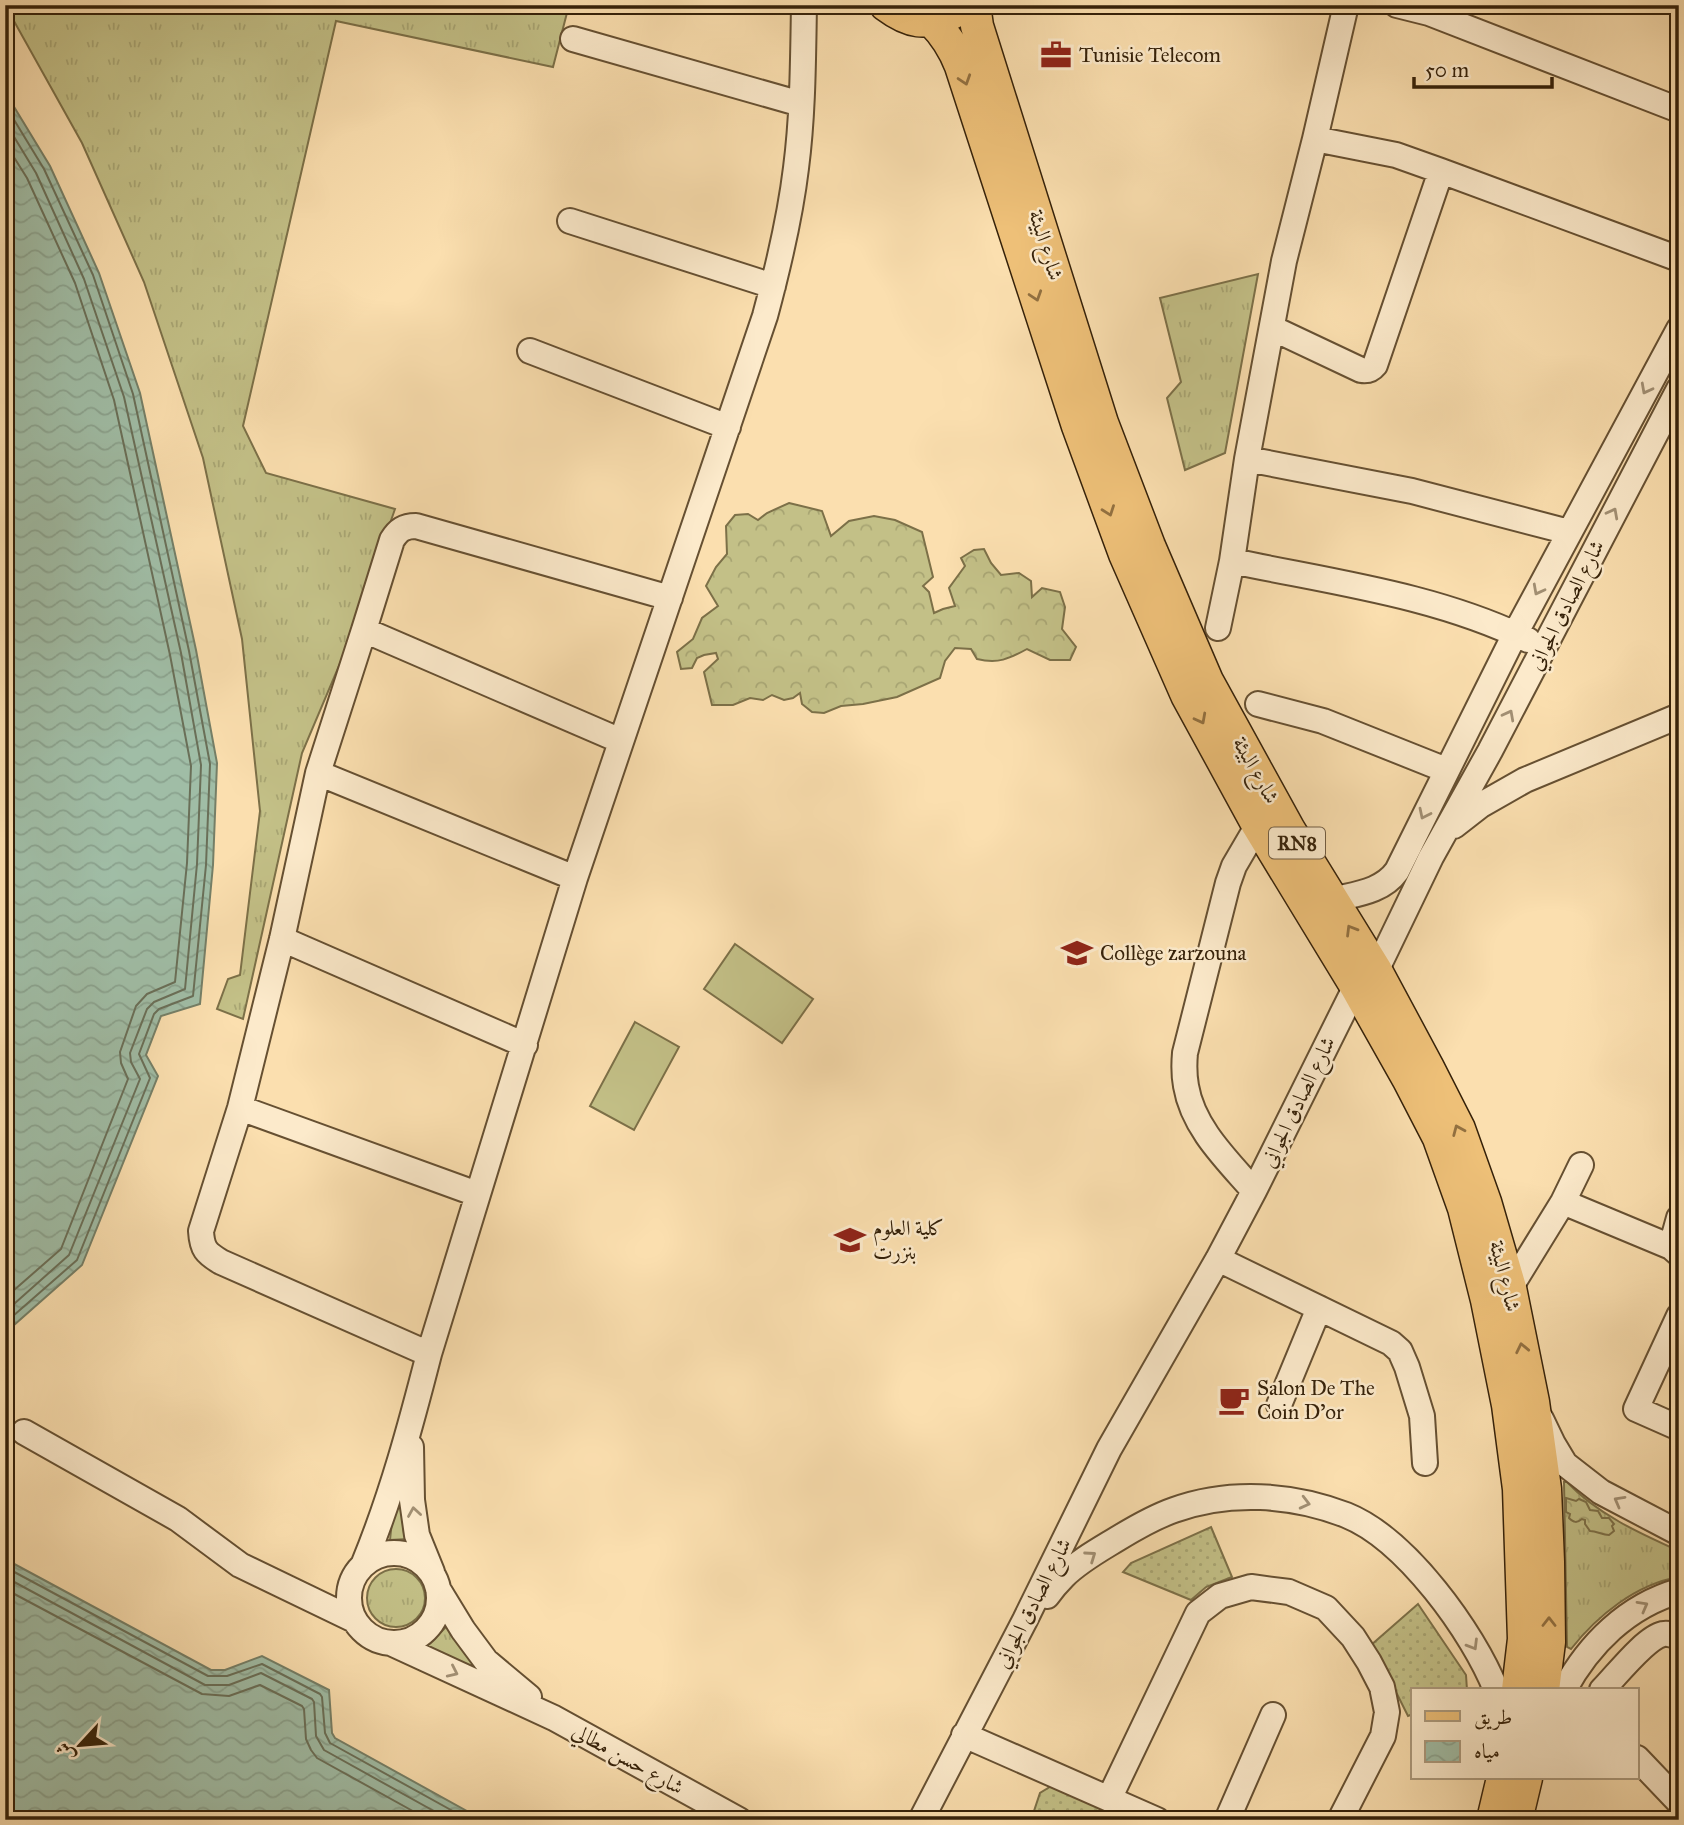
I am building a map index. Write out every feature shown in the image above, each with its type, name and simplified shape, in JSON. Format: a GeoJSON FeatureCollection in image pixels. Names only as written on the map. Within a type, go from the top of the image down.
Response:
{"type":"FeatureCollection","features":[{"type":"Feature","properties":{"kind":"main road"},"geometry":{"type":"LineString","coordinates":[[886,5],[900,16],[920,21],[932,21],[952,14],[963,5]]}},
{"type":"Feature","properties":{"kind":"main road","name":"شارع البيئة"},"geometry":{"type":"LineString","coordinates":[[974,5],[976,26],[1098,411],[1149,546],[1207,681],[1289,830],[1332,900],[1409,1080],[1438,1138],[1464,1208],[1487,1300],[1508,1405],[1519,1489],[1524,1639],[1518,1688]]}},
{"type":"Feature","properties":{"kind":"main road","name":"شارع البيئة"},"geometry":{"type":"LineString","coordinates":[[932,21],[950,42],[961,66],[1078,426],[1125,554],[1188,695],[1258,825],[1428,1068],[1459,1129],[1485,1202],[1510,1288],[1533,1402],[1545,1489],[1548,1562],[1549,1642],[1543,1688]]}},
{"type":"Feature","properties":{"kind":"main road"},"geometry":{"type":"LineString","coordinates":[[1493,1820],[1503,1780]]}},
{"type":"Feature","properties":{"kind":"main road"},"geometry":{"type":"LineString","coordinates":[[1516,1820],[1526,1780]]}},
{"type":"Feature","properties":{"kind":"street"},"geometry":{"type":"LineString","coordinates":[[364,1563],[380,1524],[429,1353],[575,878],[752,358],[773,286],[797,167],[804,5]]}},
{"type":"Feature","properties":{"kind":"street"},"geometry":{"type":"LineString","coordinates":[[1218,628],[1284,261],[1346,5]]}},
{"type":"Feature","properties":{"kind":"street"},"geometry":{"type":"LineString","coordinates":[[1397,5],[1429,13],[1679,110]]}},
{"type":"Feature","properties":{"kind":"street"},"geometry":{"type":"LineString","coordinates":[[573,39],[801,104]]}},
{"type":"Feature","properties":{"kind":"street"},"geometry":{"type":"LineString","coordinates":[[1315,139],[1396,155],[1679,259]]}},
{"type":"Feature","properties":{"kind":"street"},"geometry":{"type":"LineString","coordinates":[[1272,328],[1361,370],[1372,368],[1441,171]]}},
{"type":"Feature","properties":{"kind":"street"},"geometry":{"type":"LineString","coordinates":[[570,221],[773,286]]}},
{"type":"Feature","properties":{"kind":"street"},"geometry":{"type":"LineString","coordinates":[[1428,846],[1446,770],[1515,634],[1679,329]]}},
{"type":"Feature","properties":{"kind":"street"},"geometry":{"type":"LineString","coordinates":[[530,351],[728,427]]}},
{"type":"Feature","properties":{"kind":"street","name":"شارع الصادق الجواني"},"geometry":{"type":"LineString","coordinates":[[921,1820],[1026,1620],[1109,1449],[1218,1259],[1333,1029],[1366,979],[1428,846],[1490,751],[1679,389]]}},
{"type":"Feature","properties":{"kind":"street"},"geometry":{"type":"LineString","coordinates":[[1247,459],[1412,491],[1569,532]]}},
{"type":"Feature","properties":{"kind":"street"},"geometry":{"type":"LineString","coordinates":[[429,1353],[221,1262],[202,1245],[201,1231],[240,1108],[282,939],[318,773],[392,540],[401,529],[416,526],[670,598]]}},
{"type":"Feature","properties":{"kind":"street"},"geometry":{"type":"LineString","coordinates":[[1232,561],[1366,588],[1452,610],[1544,648]]}},
{"type":"Feature","properties":{"kind":"street"},"geometry":{"type":"LineString","coordinates":[[364,630],[621,741]]}},
{"type":"Feature","properties":{"kind":"street"},"geometry":{"type":"LineString","coordinates":[[1258,704],[1323,721],[1446,770]]}},
{"type":"Feature","properties":{"kind":"street"},"geometry":{"type":"LineString","coordinates":[[1332,900],[1371,890],[1386,883],[1397,871],[1481,804],[1525,780],[1679,716]]}},
{"type":"Feature","properties":{"kind":"street"},"geometry":{"type":"LineString","coordinates":[[1490,751],[1493,771],[1498,776],[1525,780]]}},
{"type":"Feature","properties":{"kind":"street"},"geometry":{"type":"LineString","coordinates":[[318,773],[575,878]]}},
{"type":"Feature","properties":{"kind":"street"},"geometry":{"type":"LineString","coordinates":[[1254,1191],[1202,1128],[1192,1108],[1184,1071],[1185,1053],[1222,902],[1234,866],[1258,825]]}},
{"type":"Feature","properties":{"kind":"street"},"geometry":{"type":"LineString","coordinates":[[282,939],[525,1045]]}},
{"type":"Feature","properties":{"kind":"street"},"geometry":{"type":"LineString","coordinates":[[240,1108],[477,1194]]}},
{"type":"Feature","properties":{"kind":"street"},"geometry":{"type":"LineString","coordinates":[[1510,1288],[1563,1202],[1581,1165]]}},
{"type":"Feature","properties":{"kind":"street"},"geometry":{"type":"LineString","coordinates":[[1563,1202],[1675,1251],[1679,1219]]}},
{"type":"Feature","properties":{"kind":"street"},"geometry":{"type":"LineString","coordinates":[[1218,1259],[1391,1343],[1401,1351],[1422,1416],[1425,1463]]}},
{"type":"Feature","properties":{"kind":"street"},"geometry":{"type":"LineString","coordinates":[[1279,1405],[1319,1308]]}},
{"type":"Feature","properties":{"kind":"street"},"geometry":{"type":"LineString","coordinates":[[1679,1316],[1636,1409],[1679,1428]]}},
{"type":"Feature","properties":{"kind":"street"},"geometry":{"type":"LineString","coordinates":[[1533,1402],[1565,1464],[1601,1492],[1679,1533]]}},
{"type":"Feature","properties":{"kind":"street"},"geometry":{"type":"LineString","coordinates":[[391,1643],[405,1642],[428,1628],[439,1602],[436,1583],[415,1523],[410,1425]]}},
{"type":"Feature","properties":{"kind":"street"},"geometry":{"type":"LineString","coordinates":[[24,1432],[178,1519],[240,1564],[354,1620]]}},
{"type":"Feature","properties":{"kind":"street"},"geometry":{"type":"LineString","coordinates":[[1026,1620],[1064,1576],[1094,1553],[1137,1527],[1174,1510],[1211,1500],[1253,1496],[1298,1501],[1348,1516],[1382,1536],[1410,1561],[1445,1602],[1475,1647],[1495,1688]]}},
{"type":"Feature","properties":{"kind":"street"},"geometry":{"type":"LineString","coordinates":[[389,1552],[402,1553],[426,1565],[463,1630],[486,1661],[554,1718],[391,1643],[376,1640],[364,1632],[354,1620],[349,1605],[349,1590],[354,1575],[364,1563],[376,1555],[389,1552]]}},
{"type":"Feature","properties":{"kind":"street"},"geometry":{"type":"LineString","coordinates":[[1110,1799],[1198,1613],[1220,1596],[1251,1587],[1289,1592],[1326,1608],[1353,1637],[1382,1688],[1387,1712],[1382,1736],[1340,1820]]}},
{"type":"Feature","properties":{"kind":"street"},"geometry":{"type":"LineString","coordinates":[[1565,1688],[1586,1654],[1606,1633],[1628,1615],[1652,1601],[1679,1591]]}},
{"type":"Feature","properties":{"kind":"street"},"geometry":{"type":"LineString","coordinates":[[1604,1688],[1648,1642],[1667,1633],[1679,1638]]}},
{"type":"Feature","properties":{"kind":"street"},"geometry":{"type":"LineString","coordinates":[[1227,1820],[1273,1714]]}},
{"type":"Feature","properties":{"kind":"street","name":"شارع حسن مطالي"},"geometry":{"type":"LineString","coordinates":[[554,1718],[738,1820]]}},
{"type":"Feature","properties":{"kind":"street"},"geometry":{"type":"LineString","coordinates":[[964,1735],[1157,1820]]}},
{"type":"Feature","properties":{"kind":"street"},"geometry":{"type":"LineString","coordinates":[[1638,1759],[1679,1802]]}},
{"type":"Feature","properties":{"kind":"green space"},"geometry":{"type":"Polygon","coordinates":[[[5,5],[569,5],[553,67],[336,21],[243,426],[266,473],[395,509],[347,647],[302,753],[243,1019],[217,1009],[228,979],[240,975],[260,811],[242,639],[203,458],[144,282],[82,143],[5,5]]]}},
{"type":"Feature","properties":{"kind":"green space"},"geometry":{"type":"Polygon","coordinates":[[[1258,274],[1225,453],[1185,470],[1167,398],[1181,382],[1160,298],[1258,274]]]}},
{"type":"Feature","properties":{"kind":"green space"},"geometry":{"type":"Polygon","coordinates":[[[789,503],[822,511],[831,536],[849,521],[874,516],[895,520],[922,532],[933,577],[923,586],[929,592],[934,613],[955,606],[949,588],[965,566],[961,558],[974,550],[984,549],[1001,575],[1019,573],[1031,581],[1032,597],[1042,588],[1060,592],[1065,607],[1062,629],[1076,647],[1070,660],[1050,660],[1027,649],[1003,660],[991,661],[977,659],[971,649],[955,648],[945,661],[940,678],[897,697],[841,706],[824,713],[812,712],[802,704],[800,693],[784,700],[772,695],[763,700],[750,698],[733,705],[712,705],[704,672],[718,659],[716,653],[697,658],[692,668],[681,669],[677,652],[693,639],[702,618],[718,606],[706,586],[727,554],[726,526],[735,515],[748,514],[758,520],[789,503]]]}},
{"type":"Feature","properties":{"kind":"green space"},"geometry":{"type":"Polygon","coordinates":[[[735,944],[813,999],[782,1043],[704,989],[735,944]]]}},
{"type":"Feature","properties":{"kind":"green space"},"geometry":{"type":"Polygon","coordinates":[[[635,1022],[679,1047],[634,1130],[590,1106],[635,1022]]]}},
{"type":"Feature","properties":{"kind":"green space"},"geometry":{"type":"Polygon","coordinates":[[[402,1471],[408,1539],[390,1540],[392,1521],[402,1471]]]}},
{"type":"Feature","properties":{"kind":"green space"},"geometry":{"type":"Polygon","coordinates":[[[1564,1482],[1619,1522],[1679,1551],[1679,1577],[1648,1587],[1619,1603],[1593,1625],[1571,1649],[1567,1647],[1564,1482]]]}},
{"type":"Feature","properties":{"kind":"green space"},"geometry":{"type":"Polygon","coordinates":[[[1566,1498],[1586,1502],[1590,1510],[1598,1511],[1602,1518],[1609,1518],[1614,1524],[1614,1531],[1609,1535],[1590,1531],[1585,1520],[1572,1521],[1570,1514],[1566,1512],[1566,1498]]]}},
{"type":"Feature","properties":{"kind":"green space"},"geometry":{"type":"Polygon","coordinates":[[[1211,1527],[1232,1577],[1206,1587],[1191,1600],[1123,1572],[1131,1563],[1211,1527]]]}},
{"type":"Feature","properties":{"kind":"green space"},"geometry":{"type":"Polygon","coordinates":[[[390,1569],[402,1569],[417,1577],[425,1592],[425,1604],[417,1619],[402,1627],[390,1627],[375,1619],[367,1604],[367,1592],[375,1577],[390,1569]]]}},
{"type":"Feature","properties":{"kind":"green space"},"geometry":{"type":"Polygon","coordinates":[[[1418,1604],[1466,1675],[1467,1688],[1411,1688],[1411,1715],[1408,1716],[1370,1646],[1418,1604]]]}},
{"type":"Feature","properties":{"kind":"green space"},"geometry":{"type":"Polygon","coordinates":[[[447,1626],[484,1676],[426,1647],[447,1626]]]}},
{"type":"Feature","properties":{"kind":"green space"},"geometry":{"type":"Polygon","coordinates":[[[1053,1785],[1102,1804],[1096,1820],[1031,1820],[1040,1793],[1053,1785]]]}},
{"type":"Feature","properties":{"kind":"water"},"geometry":{"type":"Polygon","coordinates":[[[5,92],[50,166],[99,273],[140,393],[196,650],[217,763],[213,865],[200,1004],[161,1016],[146,1055],[158,1076],[82,1265],[5,1333],[5,92]]]}},
{"type":"Feature","properties":{"kind":"water"},"geometry":{"type":"Polygon","coordinates":[[[5,1559],[211,1670],[225,1670],[262,1656],[329,1690],[332,1733],[335,1738],[483,1820],[5,1820],[5,1559]]]}},
{"type":"Feature","properties":{"kind":"place","name":"Tunisie Telecom"},"geometry":{"type":"Point","coordinates":[1056,55]}},
{"type":"Feature","properties":{"kind":"place","name":"Collège zarzouna"},"geometry":{"type":"Point","coordinates":[1077,953]}},
{"type":"Feature","properties":{"kind":"place","name":"كلية العلوم بنزرت"},"geometry":{"type":"Point","coordinates":[850,1240]}},
{"type":"Feature","properties":{"kind":"place","name":"Salon De The Coin D'or"},"geometry":{"type":"Point","coordinates":[1234,1400]}}]}
